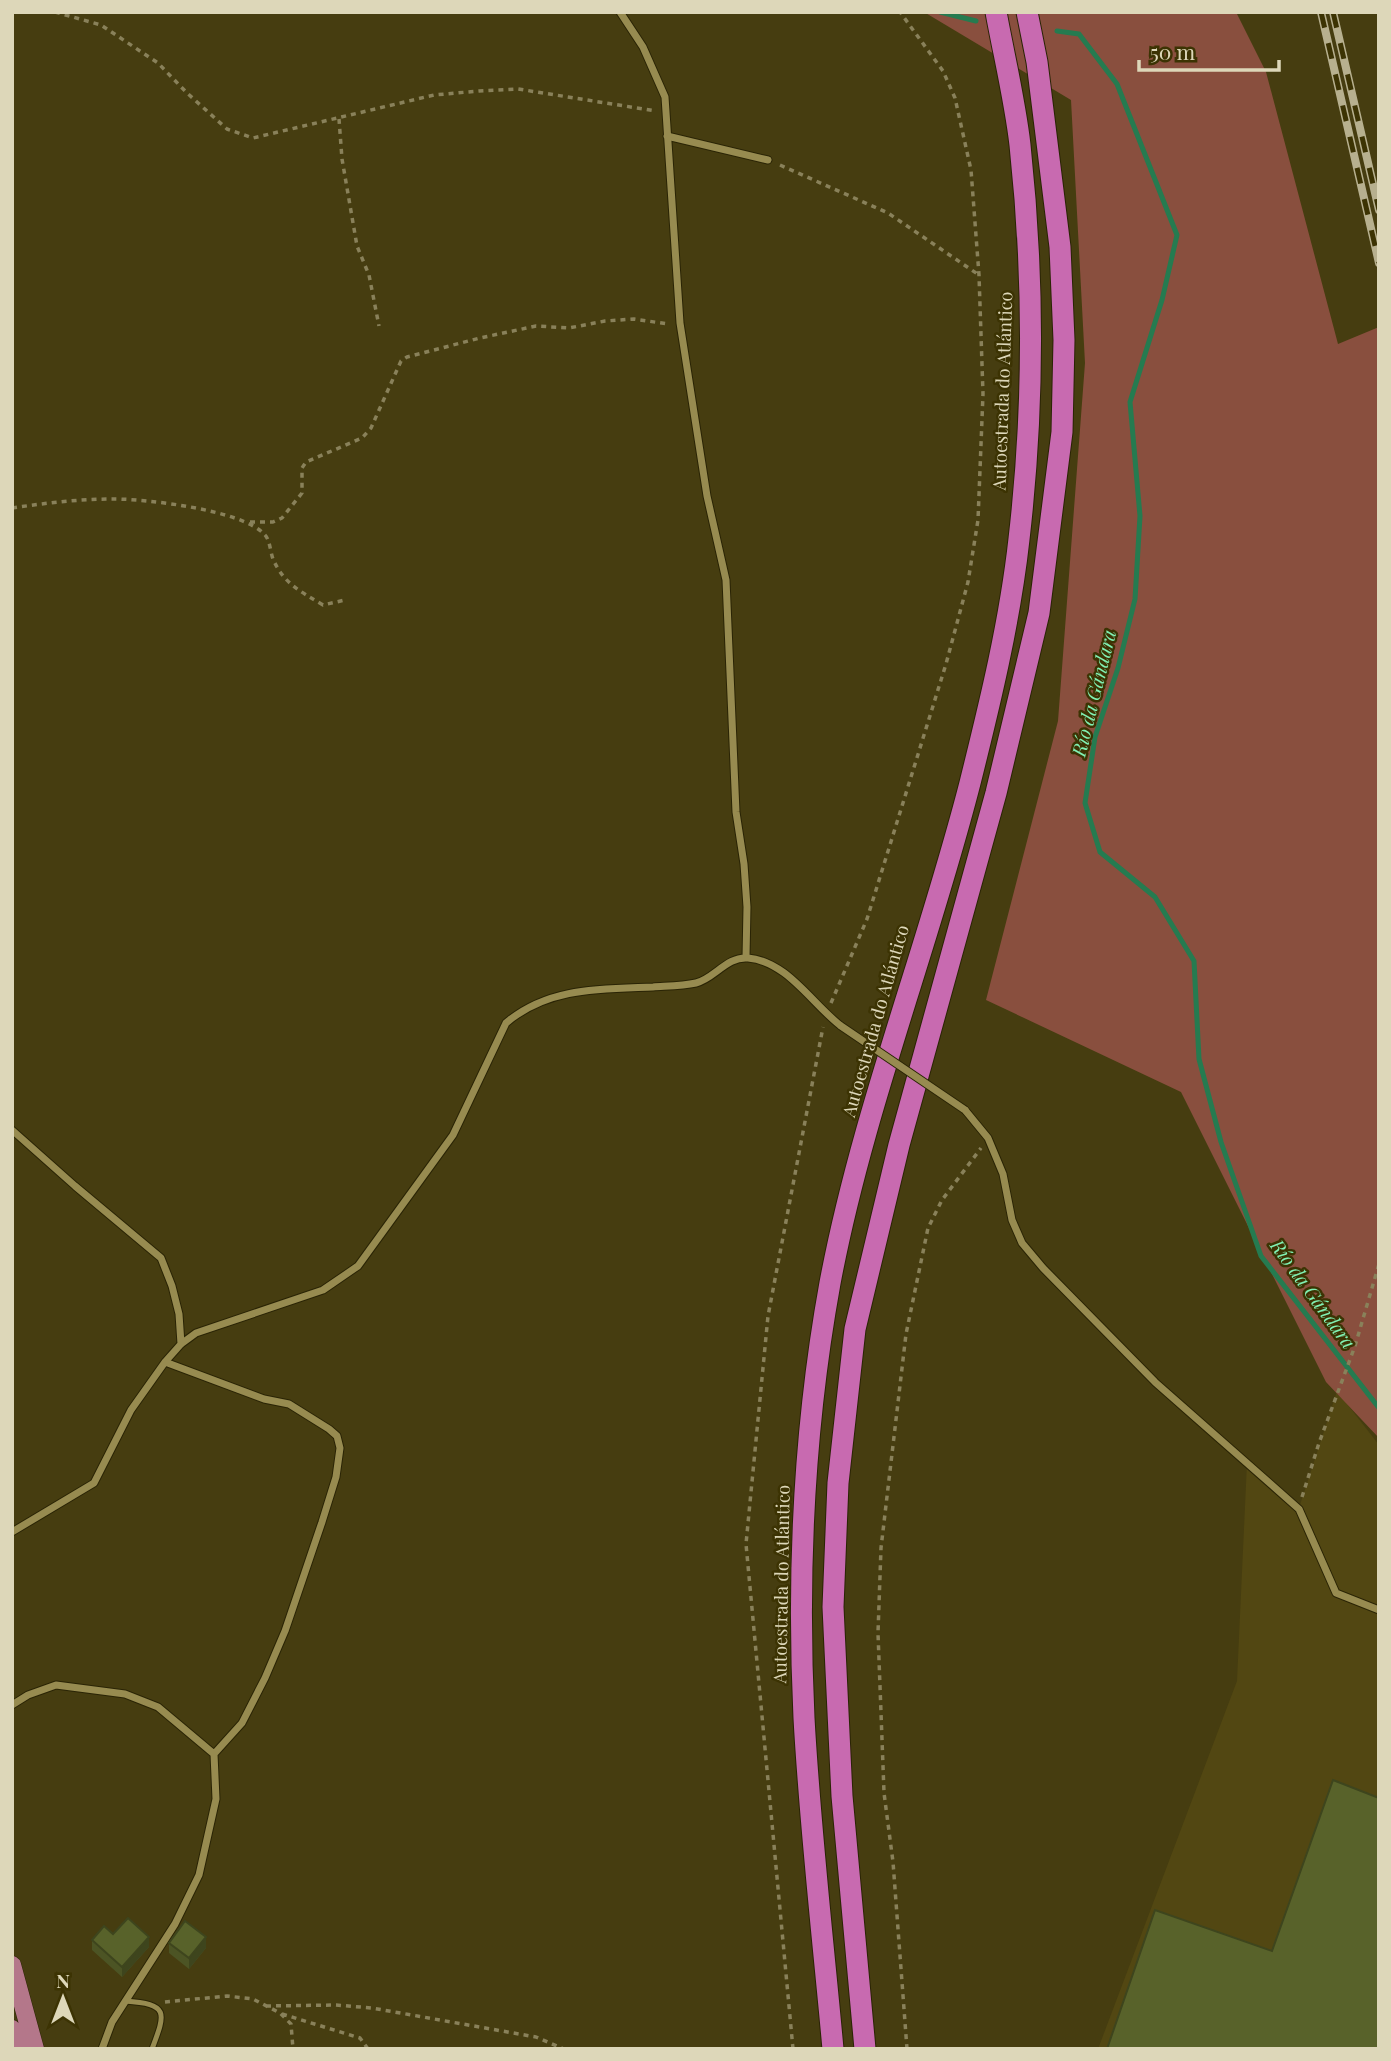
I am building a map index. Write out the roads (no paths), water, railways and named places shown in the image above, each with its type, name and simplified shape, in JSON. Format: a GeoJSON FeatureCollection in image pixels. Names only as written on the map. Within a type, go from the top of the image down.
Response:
{"type":"FeatureCollection","features":[{"type":"Feature","properties":{"kind":"highway","name":"Autoestrada do Atlántico"},"geometry":{"type":"LineString","coordinates":[[833,2049],[804,1720],[802,1624],[806,1471],[828,1296],[848,1204],[969,787],[999,657],[1019,542],[1028,432],[1029,289],[1020,143],[996,12]]}},
{"type":"Feature","properties":{"kind":"highway"},"geometry":{"type":"LineString","coordinates":[[865,2049],[842,1796],[834,1607],[838,1483],[855,1329],[898,1145],[996,793],[1024,678],[1039,613],[1056,484],[1062,432],[1064,353],[1060,247],[1037,62],[1027,12]]}},
{"type":"Feature","properties":{"kind":"main road"},"geometry":{"type":"LineString","coordinates":[[12,1965],[35,2049]]}},
{"type":"Feature","properties":{"kind":"main road"},"geometry":{"type":"LineString","coordinates":[[12,2029],[17,2049]]}},
{"type":"Feature","properties":{"kind":"street"},"geometry":{"type":"LineString","coordinates":[[620,12],[643,47],[664,97],[680,323],[707,496],[726,580],[736,812],[747,907],[746,957]]}},
{"type":"Feature","properties":{"kind":"street"},"geometry":{"type":"LineString","coordinates":[[667,136],[768,160]]}},
{"type":"Feature","properties":{"kind":"street"},"geometry":{"type":"LineString","coordinates":[[12,1532],[94,1483],[131,1410],[181,1344],[196,1333],[323,1290],[358,1266],[453,1135],[506,1023],[521,1010],[549,997],[588,990],[698,983],[728,963],[746,957],[782,971],[826,1015],[965,1110],[988,1138],[1003,1174],[1012,1220],[1022,1243],[1155,1382],[1298,1509],[1336,1593],[1379,1610]]}},
{"type":"Feature","properties":{"kind":"street"},"geometry":{"type":"LineString","coordinates":[[12,1130],[161,1258],[179,1314],[181,1344]]}},
{"type":"Feature","properties":{"kind":"street"},"geometry":{"type":"LineString","coordinates":[[102,2049],[112,2022],[175,1924],[199,1875],[216,1799],[214,1754],[242,1723],[285,1630],[329,1500],[340,1448],[337,1436],[329,1429],[289,1404],[264,1399],[165,1362]]}},
{"type":"Feature","properties":{"kind":"street"},"geometry":{"type":"LineString","coordinates":[[12,1705],[28,1695],[57,1685],[125,1694],[158,1707],[214,1754]]}},
{"type":"Feature","properties":{"kind":"lane"},"geometry":{"type":"LineString","coordinates":[[125,2001],[149,2003],[160,2011],[163,2021],[152,2049]]}},
{"type":"Feature","properties":{"kind":"waterway","name":"Río da Gándara"},"geometry":{"type":"LineString","coordinates":[[940,12],[976,21]]}},
{"type":"Feature","properties":{"kind":"waterway","name":"Río da Gándara"},"geometry":{"type":"LineString","coordinates":[[1057,31],[1079,34],[1117,84],[1177,235],[1162,300],[1130,402],[1140,516],[1135,599],[1118,668],[1095,737],[1085,803],[1100,852],[1155,897],[1194,961],[1199,1059],[1221,1142],[1261,1256],[1379,1408]]}},
{"type":"Feature","properties":{"kind":"railway"},"geometry":{"type":"LineString","coordinates":[[1321,12],[1379,263]]}},
{"type":"Feature","properties":{"kind":"railway"},"geometry":{"type":"LineString","coordinates":[[1333,12],[1379,210]]}}]}
